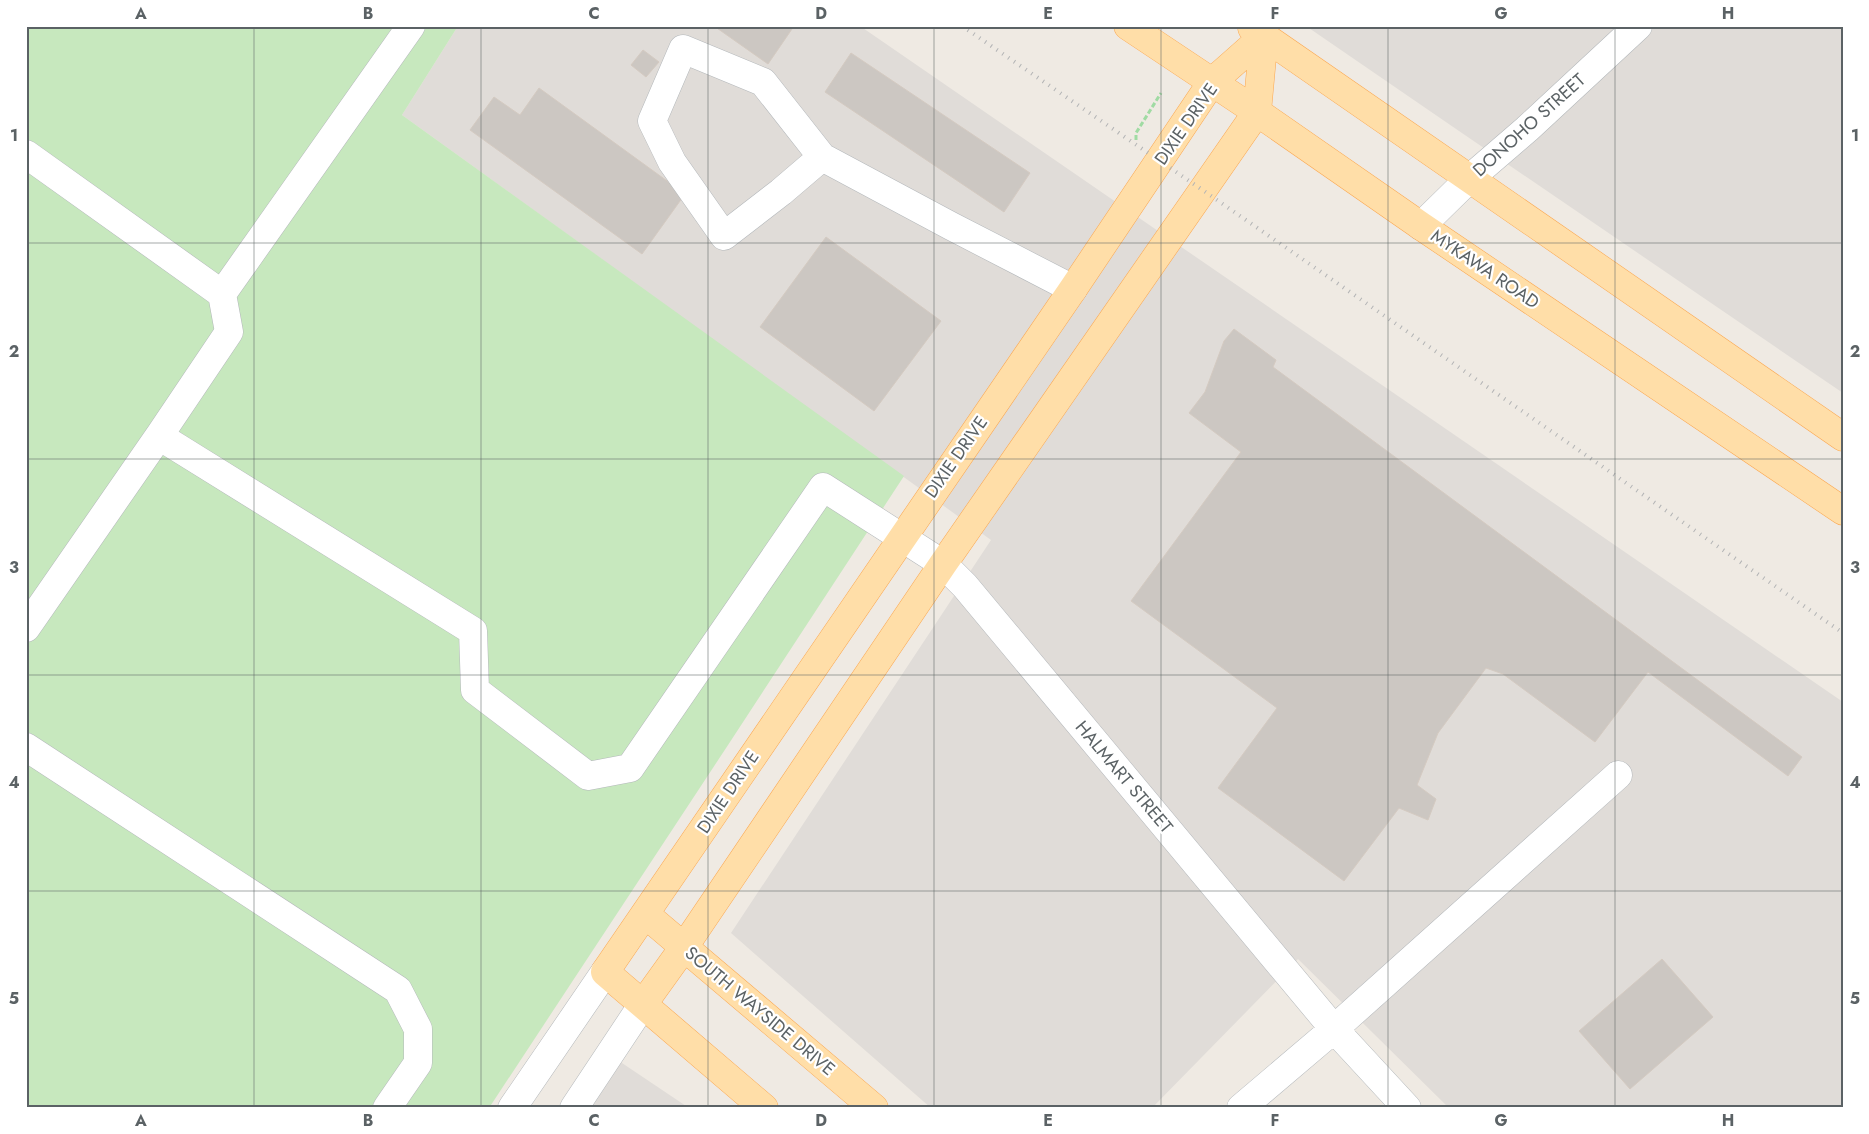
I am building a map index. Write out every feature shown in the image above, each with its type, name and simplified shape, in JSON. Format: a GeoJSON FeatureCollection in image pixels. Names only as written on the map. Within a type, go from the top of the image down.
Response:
{"type":"FeatureCollection","features":[{"type":"Feature","properties":{"kind":"main road","name":"MYKAWA ROAD"},"geometry":{"type":"LineString","coordinates":[[1128,26],[1843,511]]}},
{"type":"Feature","properties":{"kind":"main road","name":"DIXIE DRIVE"},"geometry":{"type":"LineString","coordinates":[[605,972],[1212,82],[1256,31]]}},
{"type":"Feature","properties":{"kind":"main road"},"geometry":{"type":"LineString","coordinates":[[1256,31],[1843,437]]}},
{"type":"Feature","properties":{"kind":"main road"},"geometry":{"type":"LineString","coordinates":[[643,1004],[684,947],[943,564],[1257,112],[1256,31]]}},
{"type":"Feature","properties":{"kind":"main road","name":"SOUTH WAYSIDE DRIVE"},"geometry":{"type":"LineString","coordinates":[[646,914],[874,1108]]}},
{"type":"Feature","properties":{"kind":"main road"},"geometry":{"type":"LineString","coordinates":[[605,972],[764,1108]]}},
{"type":"Feature","properties":{"kind":"street"},"geometry":{"type":"LineString","coordinates":[[222,294],[411,26]]}},
{"type":"Feature","properties":{"kind":"street","name":"DONOHO STREET"},"geometry":{"type":"LineString","coordinates":[[1422,226],[1469,178],[1527,129],[1638,26]]}},
{"type":"Feature","properties":{"kind":"street"},"geometry":{"type":"LineString","coordinates":[[822,157],[781,192],[724,236],[672,162],[652,121],[683,49],[763,82],[822,157],[1073,288]]}},
{"type":"Feature","properties":{"kind":"street"},"geometry":{"type":"LineString","coordinates":[[26,154],[222,294],[229,332],[159,436],[31,610]]}},
{"type":"Feature","properties":{"kind":"street","name":"HALMART STREET"},"geometry":{"type":"LineString","coordinates":[[159,436],[473,631],[475,690],[588,776],[630,768],[823,487],[943,564],[965,586],[1334,1029],[1406,1108]]}},
{"type":"Feature","properties":{"kind":"street"},"geometry":{"type":"LineString","coordinates":[[30,759],[398,990],[418,1029],[418,1063],[387,1108]]}},
{"type":"Feature","properties":{"kind":"street"},"geometry":{"type":"LineString","coordinates":[[1241,1108],[1334,1029],[1618,775]]}},
{"type":"Feature","properties":{"kind":"street","name":"DIXIE DRIVE"},"geometry":{"type":"LineString","coordinates":[[512,1108],[605,972]]}},
{"type":"Feature","properties":{"kind":"street"},"geometry":{"type":"LineString","coordinates":[[574,1108],[643,1004]]}},
{"type":"Feature","properties":{"kind":"path"},"geometry":{"type":"LineString","coordinates":[[1136,145],[1136,133],[1162,93]]}},
{"type":"Feature","properties":{"kind":"shaded area"},"geometry":{"type":"Polygon","coordinates":[[[458,26],[860,26],[1843,702],[1843,1108],[1449,1108],[1298,959],[1152,1108],[931,1108],[731,933],[991,540],[402,115],[458,26]]]}},
{"type":"Feature","properties":{"kind":"shaded area"},"geometry":{"type":"Polygon","coordinates":[[[1306,26],[1843,26],[1843,393],[1459,131],[1306,26]]]}},
{"type":"Feature","properties":{"kind":"shaded area"},"geometry":{"type":"Polygon","coordinates":[[[619,1061],[689,1108],[587,1108],[619,1061]]]}},
{"type":"Feature","properties":{"kind":"green space"},"geometry":{"type":"Polygon","coordinates":[[[26,26],[458,26],[402,115],[904,476],[489,1108],[26,1108],[26,26]]]}},
{"type":"Feature","properties":{"kind":"building"},"geometry":{"type":"Polygon","coordinates":[[[714,26],[794,26],[768,64],[714,26]]]}},
{"type":"Feature","properties":{"kind":"building"},"geometry":{"type":"Polygon","coordinates":[[[643,50],[659,62],[646,77],[631,65],[643,50]]]}},
{"type":"Feature","properties":{"kind":"building"},"geometry":{"type":"Polygon","coordinates":[[[851,53],[1030,173],[1004,212],[825,92],[851,53]]]}},
{"type":"Feature","properties":{"kind":"building"},"geometry":{"type":"Polygon","coordinates":[[[539,88],[685,194],[642,254],[470,130],[494,97],[520,115],[539,88]]]}},
{"type":"Feature","properties":{"kind":"building"},"geometry":{"type":"Polygon","coordinates":[[[826,237],[941,321],[874,411],[760,327],[826,237]]]}},
{"type":"Feature","properties":{"kind":"building"},"geometry":{"type":"Polygon","coordinates":[[[1234,329],[1276,360],[1273,367],[1802,757],[1788,776],[1648,672],[1595,742],[1503,674],[1486,668],[1438,733],[1417,785],[1436,799],[1428,820],[1399,808],[1344,881],[1218,788],[1277,708],[1131,601],[1241,452],[1189,413],[1205,392],[1224,341],[1234,329]]]}},
{"type":"Feature","properties":{"kind":"building"},"geometry":{"type":"Polygon","coordinates":[[[1662,959],[1713,1017],[1630,1089],[1579,1031],[1662,959]]]}},
{"type":"Feature","properties":{"kind":"railway"},"geometry":{"type":"LineString","coordinates":[[962,26],[1843,633]]}}]}
